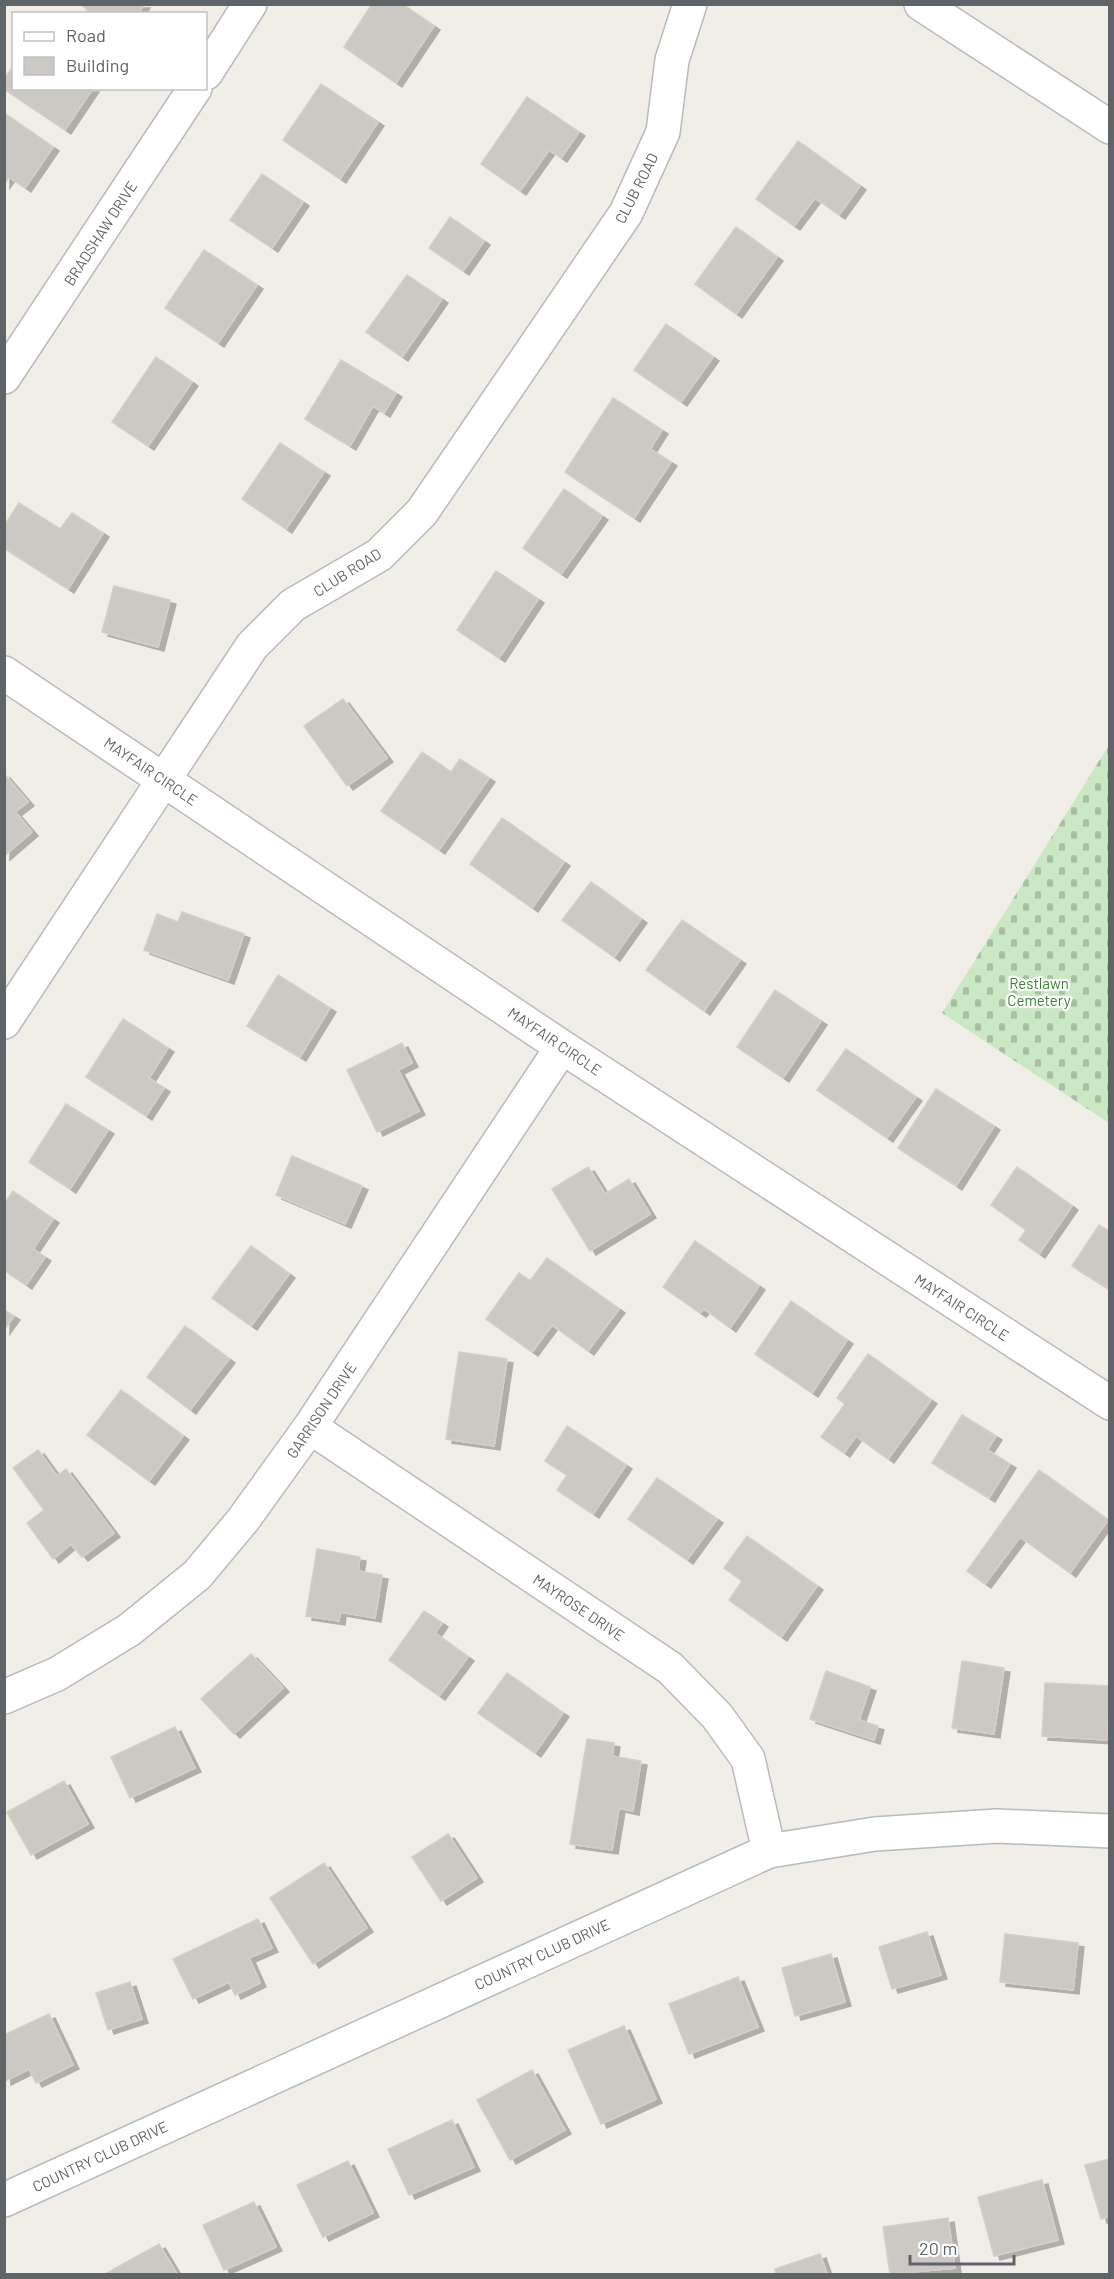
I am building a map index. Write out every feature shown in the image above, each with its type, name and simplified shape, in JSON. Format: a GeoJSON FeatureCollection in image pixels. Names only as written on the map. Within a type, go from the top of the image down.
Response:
{"type":"FeatureCollection","features":[{"type":"Feature","properties":{"kind":"street"},"geometry":{"type":"LineString","coordinates":[[207,71],[250,4]]}},
{"type":"Feature","properties":{"kind":"street","name":"CLUB ROAD"},"geometry":{"type":"LineString","coordinates":[[4,1022],[252,646],[293,605],[379,555],[422,512],[626,213],[663,132],[672,60],[690,4]]}},
{"type":"Feature","properties":{"kind":"street"},"geometry":{"type":"LineString","coordinates":[[921,4],[1110,127]]}},
{"type":"Feature","properties":{"kind":"street","name":"BRADSHAW DRIVE"},"geometry":{"type":"LineString","coordinates":[[4,378],[194,90]]}},
{"type":"Feature","properties":{"kind":"street","name":"MAYFAIR CIRCLE"},"geometry":{"type":"LineString","coordinates":[[4,673],[562,1047],[1110,1403]]}},
{"type":"Feature","properties":{"kind":"street","name":"GARRISON DRIVE"},"geometry":{"type":"LineString","coordinates":[[4,1697],[57,1674],[129,1630],[197,1575],[243,1520],[310,1427],[562,1047]]}},
{"type":"Feature","properties":{"kind":"street","name":"MAYROSE DRIVE"},"geometry":{"type":"LineString","coordinates":[[310,1427],[670,1668],[717,1716],[748,1759],[769,1851]]}},
{"type":"Feature","properties":{"kind":"street","name":"COUNTRY CLUB DRIVE"},"geometry":{"type":"LineString","coordinates":[[4,2200],[769,1851],[875,1834],[997,1826],[1110,1831]]}},
{"type":"Feature","properties":{"kind":"green space","name":"Restlawn Cemetery"},"geometry":{"type":"Polygon","coordinates":[[[1109,745],[1109,1123],[942,1013],[1109,745]]]}},
{"type":"Feature","properties":{"kind":"building"},"geometry":{"type":"Polygon","coordinates":[[[81,4],[144,4],[139,12],[89,12],[81,4]]]}},
{"type":"Feature","properties":{"kind":"building"},"geometry":{"type":"Polygon","coordinates":[[[372,4],[402,4],[434,26],[396,83],[344,47],[372,4]]]}},
{"type":"Feature","properties":{"kind":"building"},"geometry":{"type":"Polygon","coordinates":[[[12,68],[12,90],[92,90],[65,130],[4,89],[4,79],[12,68]]]}},
{"type":"Feature","properties":{"kind":"building"},"geometry":{"type":"Polygon","coordinates":[[[321,84],[378,122],[340,179],[283,140],[321,84]]]}},
{"type":"Feature","properties":{"kind":"building"},"geometry":{"type":"Polygon","coordinates":[[[527,97],[579,132],[561,158],[549,150],[520,191],[481,164],[527,97]]]}},
{"type":"Feature","properties":{"kind":"building"},"geometry":{"type":"Polygon","coordinates":[[[4,113],[53,147],[25,188],[9,177],[4,184],[4,113]]]}},
{"type":"Feature","properties":{"kind":"building"},"geometry":{"type":"Polygon","coordinates":[[[798,141],[860,186],[839,215],[815,198],[794,226],[756,199],[798,141]]]}},
{"type":"Feature","properties":{"kind":"building"},"geometry":{"type":"Polygon","coordinates":[[[262,174],[303,202],[272,248],[230,220],[262,174]]]}},
{"type":"Feature","properties":{"kind":"building"},"geometry":{"type":"Polygon","coordinates":[[[450,217],[484,241],[463,271],[429,248],[450,217]]]}},
{"type":"Feature","properties":{"kind":"building"},"geometry":{"type":"Polygon","coordinates":[[[736,227],[777,257],[736,314],[695,284],[736,227]]]}},
{"type":"Feature","properties":{"kind":"building"},"geometry":{"type":"Polygon","coordinates":[[[204,250],[257,285],[218,343],[165,308],[204,250]]]}},
{"type":"Feature","properties":{"kind":"building"},"geometry":{"type":"Polygon","coordinates":[[[407,275],[442,299],[402,357],[366,332],[407,275]]]}},
{"type":"Feature","properties":{"kind":"building"},"geometry":{"type":"Polygon","coordinates":[[[666,324],[713,357],[681,402],[634,370],[666,324]]]}},
{"type":"Feature","properties":{"kind":"building"},"geometry":{"type":"Polygon","coordinates":[[[156,357],[192,382],[148,446],[112,422],[156,357]]]}},
{"type":"Feature","properties":{"kind":"building"},"geometry":{"type":"Polygon","coordinates":[[[341,360],[396,393],[384,413],[373,406],[350,446],[305,419],[341,360]]]}},
{"type":"Feature","properties":{"kind":"building"},"geometry":{"type":"Polygon","coordinates":[[[613,398],[662,430],[650,449],[671,462],[634,518],[565,472],[613,398]]]}},
{"type":"Feature","properties":{"kind":"building"},"geometry":{"type":"Polygon","coordinates":[[[280,443],[324,472],[286,529],[242,499],[280,443]]]}},
{"type":"Feature","properties":{"kind":"building"},"geometry":{"type":"Polygon","coordinates":[[[564,489],[602,516],[561,574],[523,548],[564,489]]]}},
{"type":"Feature","properties":{"kind":"building"},"geometry":{"type":"Polygon","coordinates":[[[19,503],[60,529],[72,513],[103,533],[68,589],[4,548],[4,526],[19,503]]]}},
{"type":"Feature","properties":{"kind":"building"},"geometry":{"type":"Polygon","coordinates":[[[496,571],[538,599],[499,658],[457,630],[496,571]]]}},
{"type":"Feature","properties":{"kind":"building"},"geometry":{"type":"Polygon","coordinates":[[[114,586],[170,600],[158,647],[102,632],[114,586]]]}},
{"type":"Feature","properties":{"kind":"building"},"geometry":{"type":"Polygon","coordinates":[[[343,699],[387,758],[347,786],[304,726],[343,699]]]}},
{"type":"Feature","properties":{"kind":"building"},"geometry":{"type":"Polygon","coordinates":[[[422,752],[451,772],[460,759],[489,778],[439,850],[381,811],[422,752]]]}},
{"type":"Feature","properties":{"kind":"building"},"geometry":{"type":"Polygon","coordinates":[[[4,774],[28,802],[15,812],[32,832],[4,856],[4,774]]]}},
{"type":"Feature","properties":{"kind":"building"},"geometry":{"type":"Polygon","coordinates":[[[502,818],[564,862],[532,908],[470,864],[502,818]]]}},
{"type":"Feature","properties":{"kind":"building"},"geometry":{"type":"Polygon","coordinates":[[[591,882],[641,919],[614,957],[562,920],[591,882]]]}},
{"type":"Feature","properties":{"kind":"building"},"geometry":{"type":"Polygon","coordinates":[[[182,912],[244,934],[228,980],[144,950],[157,914],[178,922],[182,912]]]}},
{"type":"Feature","properties":{"kind":"building"},"geometry":{"type":"Polygon","coordinates":[[[682,920],[740,960],[704,1011],[646,970],[682,920]]]}},
{"type":"Feature","properties":{"kind":"building"},"geometry":{"type":"Polygon","coordinates":[[[278,975],[330,1008],[300,1057],[247,1026],[278,975]]]}},
{"type":"Feature","properties":{"kind":"building"},"geometry":{"type":"Polygon","coordinates":[[[775,990],[821,1021],[783,1078],[737,1047],[775,990]]]}},
{"type":"Feature","properties":{"kind":"building"},"geometry":{"type":"Polygon","coordinates":[[[123,1019],[168,1048],[149,1078],[164,1088],[146,1116],[86,1077],[123,1019]]]}},
{"type":"Feature","properties":{"kind":"building"},"geometry":{"type":"Polygon","coordinates":[[[402,1043],[412,1063],[398,1070],[419,1111],[377,1132],[347,1070],[402,1043]]]}},
{"type":"Feature","properties":{"kind":"building"},"geometry":{"type":"Polygon","coordinates":[[[846,1049],[916,1097],[887,1138],[817,1090],[846,1049]]]}},
{"type":"Feature","properties":{"kind":"building"},"geometry":{"type":"Polygon","coordinates":[[[936,1089],[994,1126],[956,1186],[898,1148],[936,1089]]]}},
{"type":"Feature","properties":{"kind":"building"},"geometry":{"type":"Polygon","coordinates":[[[66,1104],[108,1130],[70,1189],[29,1162],[66,1104]]]}},
{"type":"Feature","properties":{"kind":"building"},"geometry":{"type":"Polygon","coordinates":[[[292,1156],[362,1186],[345,1224],[276,1195],[292,1156]]]}},
{"type":"Feature","properties":{"kind":"building"},"geometry":{"type":"Polygon","coordinates":[[[588,1167],[605,1194],[629,1179],[650,1214],[590,1251],[552,1189],[588,1167]]]}},
{"type":"Feature","properties":{"kind":"building"},"geometry":{"type":"Polygon","coordinates":[[[1017,1167],[1072,1206],[1039,1254],[1019,1240],[1026,1230],[991,1205],[1017,1167]]]}},
{"type":"Feature","properties":{"kind":"building"},"geometry":{"type":"Polygon","coordinates":[[[13,1191],[53,1219],[33,1249],[45,1257],[26,1285],[4,1270],[4,1204],[13,1191]]]}},
{"type":"Feature","properties":{"kind":"building"},"geometry":{"type":"Polygon","coordinates":[[[1099,1225],[1110,1232],[1110,1290],[1072,1266],[1099,1225]]]}},
{"type":"Feature","properties":{"kind":"building"},"geometry":{"type":"Polygon","coordinates":[[[695,1241],[759,1286],[730,1328],[704,1309],[700,1313],[663,1287],[695,1241]]]}},
{"type":"Feature","properties":{"kind":"building"},"geometry":{"type":"Polygon","coordinates":[[[251,1246],[289,1274],[251,1326],[212,1298],[251,1246]]]}},
{"type":"Feature","properties":{"kind":"building"},"geometry":{"type":"Polygon","coordinates":[[[547,1258],[619,1309],[588,1351],[552,1325],[532,1352],[486,1319],[519,1273],[530,1281],[547,1258]]]}},
{"type":"Feature","properties":{"kind":"building"},"geometry":{"type":"Polygon","coordinates":[[[791,1301],[847,1340],[812,1393],[755,1354],[791,1301]]]}},
{"type":"Feature","properties":{"kind":"building"},"geometry":{"type":"Polygon","coordinates":[[[4,1310],[14,1316],[4,1330],[4,1310]]]}},
{"type":"Feature","properties":{"kind":"building"},"geometry":{"type":"Polygon","coordinates":[[[185,1326],[229,1359],[190,1410],[147,1377],[185,1326]]]}},
{"type":"Feature","properties":{"kind":"building"},"geometry":{"type":"Polygon","coordinates":[[[459,1352],[507,1359],[494,1446],[446,1439],[459,1352]]]}},
{"type":"Feature","properties":{"kind":"building"},"geometry":{"type":"Polygon","coordinates":[[[868,1354],[931,1400],[888,1459],[856,1436],[844,1453],[821,1437],[845,1404],[837,1398],[868,1354]]]}},
{"type":"Feature","properties":{"kind":"building"},"geometry":{"type":"Polygon","coordinates":[[[121,1390],[183,1436],[149,1481],[87,1435],[121,1390]]]}},
{"type":"Feature","properties":{"kind":"building"},"geometry":{"type":"Polygon","coordinates":[[[962,1415],[996,1436],[987,1450],[1010,1464],[989,1498],[932,1463],[962,1415]]]}},
{"type":"Feature","properties":{"kind":"building"},"geometry":{"type":"Polygon","coordinates":[[[567,1426],[626,1465],[593,1514],[557,1490],[567,1475],[545,1461],[567,1426]]]}},
{"type":"Feature","properties":{"kind":"building"},"geometry":{"type":"Polygon","coordinates":[[[38,1450],[57,1476],[66,1469],[114,1533],[82,1557],[71,1544],[53,1559],[27,1523],[44,1510],[13,1468],[38,1450]]]}},
{"type":"Feature","properties":{"kind":"building"},"geometry":{"type":"Polygon","coordinates":[[[1039,1470],[1108,1520],[1070,1573],[1020,1537],[985,1584],[967,1571],[1039,1470]]]}},
{"type":"Feature","properties":{"kind":"building"},"geometry":{"type":"Polygon","coordinates":[[[657,1478],[717,1519],[687,1560],[628,1519],[657,1478]]]}},
{"type":"Feature","properties":{"kind":"building"},"geometry":{"type":"Polygon","coordinates":[[[747,1536],[817,1586],[781,1637],[729,1600],[742,1581],[724,1568],[747,1536]]]}},
{"type":"Feature","properties":{"kind":"building"},"geometry":{"type":"Polygon","coordinates":[[[317,1549],[360,1557],[358,1571],[382,1575],[375,1618],[340,1612],[339,1621],[306,1616],[317,1549]]]}},
{"type":"Feature","properties":{"kind":"building"},"geometry":{"type":"Polygon","coordinates":[[[424,1611],[442,1623],[435,1633],[468,1657],[439,1696],[389,1660],[424,1611]]]}},
{"type":"Feature","properties":{"kind":"building"},"geometry":{"type":"Polygon","coordinates":[[[251,1654],[283,1688],[234,1734],[201,1699],[251,1654]]]}},
{"type":"Feature","properties":{"kind":"building"},"geometry":{"type":"Polygon","coordinates":[[[962,1661],[1004,1668],[994,1734],[952,1728],[962,1661]]]}},
{"type":"Feature","properties":{"kind":"building"},"geometry":{"type":"Polygon","coordinates":[[[826,1671],[870,1687],[859,1720],[878,1726],[874,1740],[810,1719],[826,1671]]]}},
{"type":"Feature","properties":{"kind":"building"},"geometry":{"type":"Polygon","coordinates":[[[507,1673],[563,1713],[535,1753],[478,1713],[507,1673]]]}},
{"type":"Feature","properties":{"kind":"building"},"geometry":{"type":"Polygon","coordinates":[[[1045,1683],[1110,1686],[1107,1740],[1042,1736],[1045,1683]]]}},
{"type":"Feature","properties":{"kind":"building"},"geometry":{"type":"Polygon","coordinates":[[[175,1727],[195,1768],[130,1798],[111,1757],[175,1727]]]}},
{"type":"Feature","properties":{"kind":"building"},"geometry":{"type":"Polygon","coordinates":[[[587,1739],[614,1743],[612,1756],[641,1761],[633,1811],[619,1808],[612,1850],[570,1844],[587,1739]]]}},
{"type":"Feature","properties":{"kind":"building"},"geometry":{"type":"Polygon","coordinates":[[[64,1781],[88,1824],[31,1855],[7,1812],[64,1781]]]}},
{"type":"Feature","properties":{"kind":"building"},"geometry":{"type":"Polygon","coordinates":[[[448,1834],[477,1878],[441,1901],[412,1857],[448,1834]]]}},
{"type":"Feature","properties":{"kind":"building"},"geometry":{"type":"Polygon","coordinates":[[[324,1863],[367,1928],[313,1964],[270,1898],[324,1863]]]}},
{"type":"Feature","properties":{"kind":"building"},"geometry":{"type":"Polygon","coordinates":[[[258,1919],[272,1948],[249,1958],[260,1983],[235,1995],[229,1982],[193,1999],[173,1959],[258,1919]]]}},
{"type":"Feature","properties":{"kind":"building"},"geometry":{"type":"Polygon","coordinates":[[[927,1932],[941,1975],[892,1989],[879,1947],[927,1932]]]}},
{"type":"Feature","properties":{"kind":"building"},"geometry":{"type":"Polygon","coordinates":[[[1005,1934],[1078,1943],[1073,1990],[1000,1982],[1005,1934]]]}},
{"type":"Feature","properties":{"kind":"building"},"geometry":{"type":"Polygon","coordinates":[[[831,1954],[845,2002],[795,2016],[782,1968],[831,1954]]]}},
{"type":"Feature","properties":{"kind":"building"},"geometry":{"type":"Polygon","coordinates":[[[738,1977],[758,2027],[689,2054],[669,2004],[738,1977]]]}},
{"type":"Feature","properties":{"kind":"building"},"geometry":{"type":"Polygon","coordinates":[[[130,1982],[142,2019],[108,2030],[96,1993],[130,1982]]]}},
{"type":"Feature","properties":{"kind":"building"},"geometry":{"type":"Polygon","coordinates":[[[49,2014],[73,2065],[36,2083],[29,2069],[5,2081],[4,2035],[49,2014]]]}},
{"type":"Feature","properties":{"kind":"building"},"geometry":{"type":"Polygon","coordinates":[[[624,2026],[656,2099],[601,2124],[568,2050],[624,2026]]]}},
{"type":"Feature","properties":{"kind":"building"},"geometry":{"type":"Polygon","coordinates":[[[532,2070],[565,2130],[510,2160],[477,2100],[532,2070]]]}},
{"type":"Feature","properties":{"kind":"building"},"geometry":{"type":"Polygon","coordinates":[[[452,2120],[474,2167],[409,2195],[388,2149],[452,2120]]]}},
{"type":"Feature","properties":{"kind":"building"},"geometry":{"type":"Polygon","coordinates":[[[1110,2159],[1110,2216],[1101,2219],[1085,2165],[1110,2159]]]}},
{"type":"Feature","properties":{"kind":"building"},"geometry":{"type":"Polygon","coordinates":[[[348,2161],[373,2213],[323,2237],[297,2185],[348,2161]]]}},
{"type":"Feature","properties":{"kind":"building"},"geometry":{"type":"Polygon","coordinates":[[[1042,2180],[1058,2240],[994,2256],[978,2197],[1042,2180]]]}},
{"type":"Feature","properties":{"kind":"building"},"geometry":{"type":"Polygon","coordinates":[[[254,2202],[276,2247],[224,2270],[203,2225],[254,2202]]]}},
{"type":"Feature","properties":{"kind":"building"},"geometry":{"type":"Polygon","coordinates":[[[948,2218],[955,2268],[890,2274],[883,2227],[948,2218]]]}},
{"type":"Feature","properties":{"kind":"building"},"geometry":{"type":"Polygon","coordinates":[[[159,2244],[177,2274],[105,2274],[159,2244]]]}},
{"type":"Feature","properties":{"kind":"building"},"geometry":{"type":"Polygon","coordinates":[[[820,2254],[827,2274],[776,2274],[775,2269],[820,2254]]]}}]}
